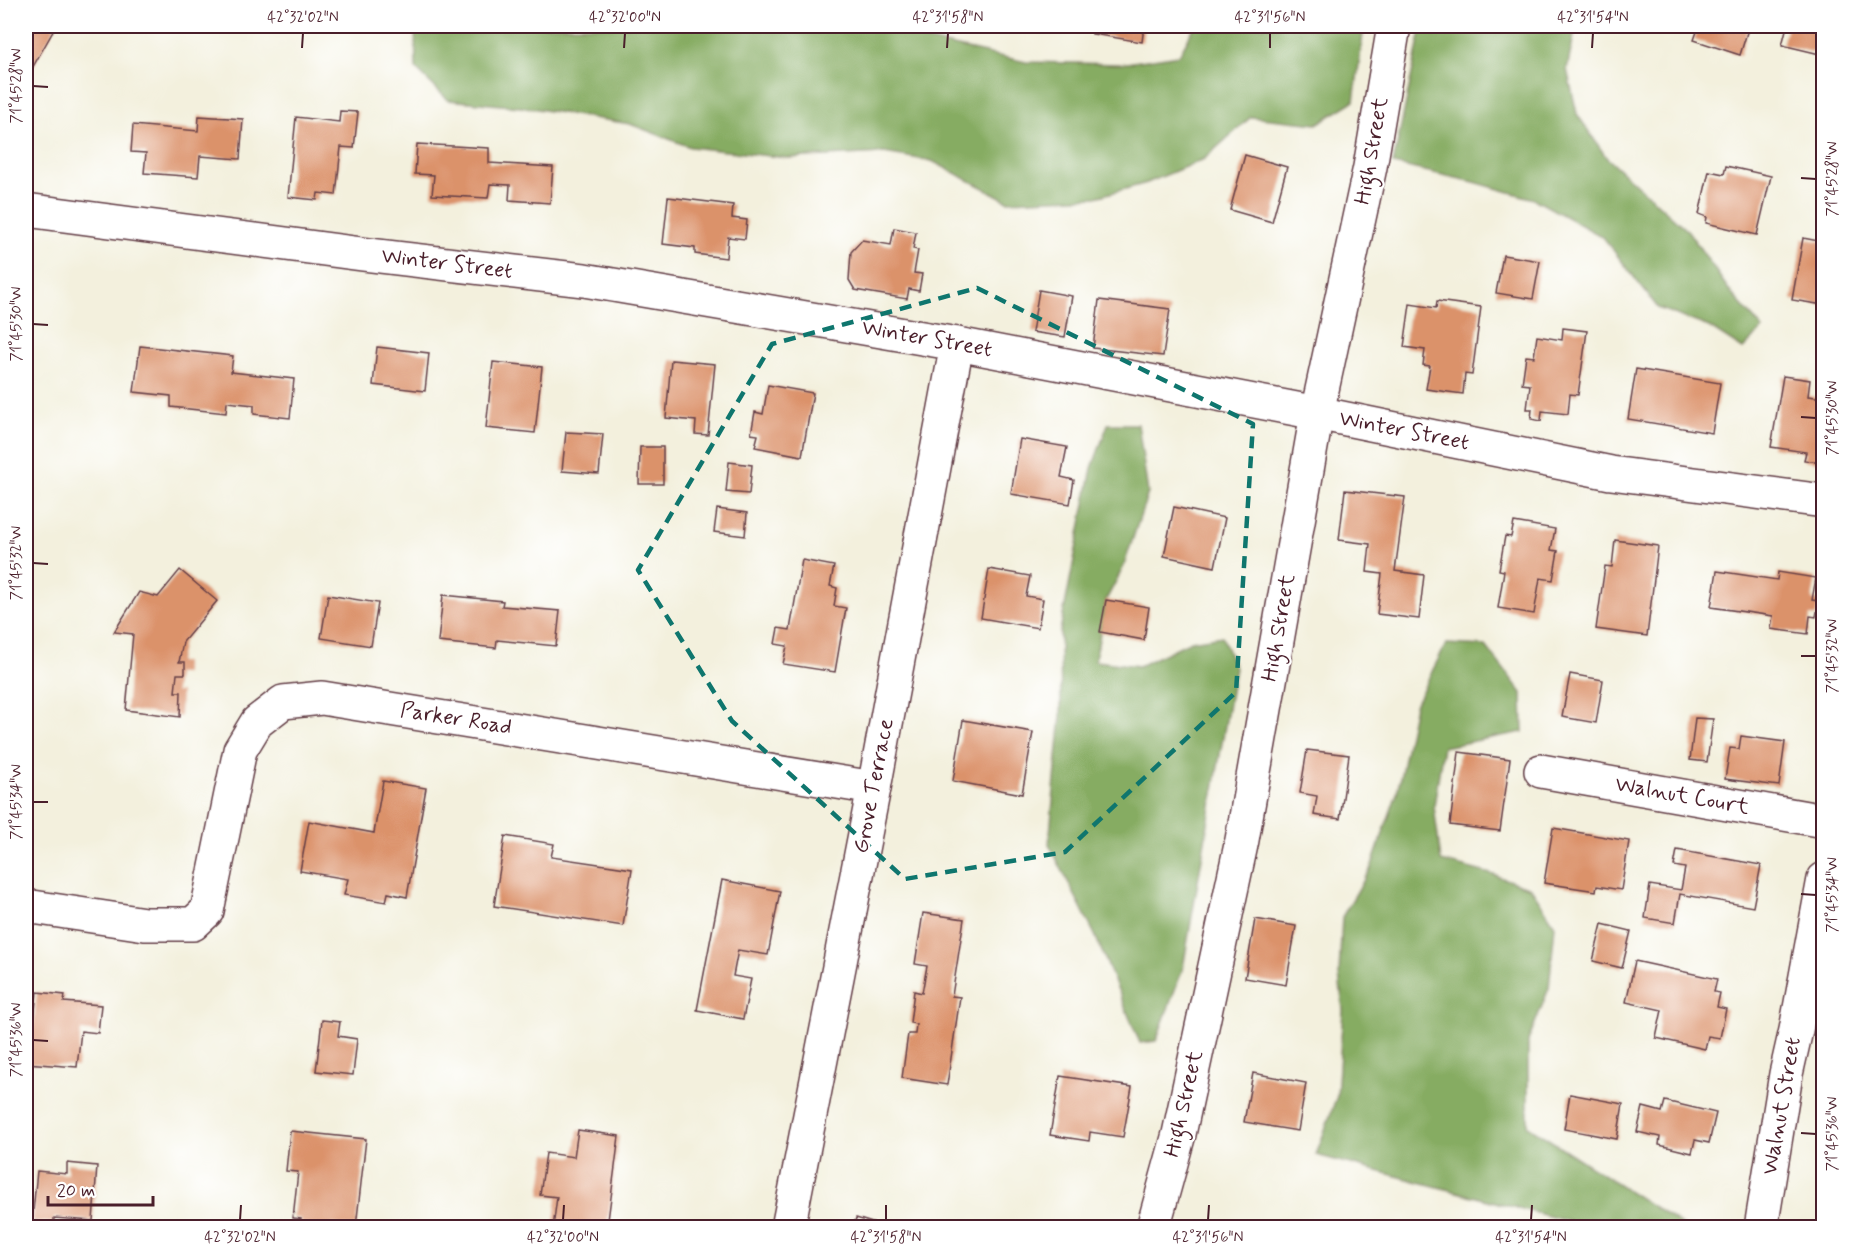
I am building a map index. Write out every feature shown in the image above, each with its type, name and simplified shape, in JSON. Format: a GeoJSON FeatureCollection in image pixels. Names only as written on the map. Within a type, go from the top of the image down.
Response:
{"type":"FeatureCollection","features":[{"type":"Feature","properties":{"kind":"street","name":"High Street"},"geometry":{"type":"LineString","coordinates":[[1153,1227],[1179,1134],[1242,840],[1317,413],[1370,167],[1394,26]]}},
{"type":"Feature","properties":{"kind":"street","name":"Winter Street"},"geometry":{"type":"LineString","coordinates":[[26,210],[362,254],[584,280],[957,344],[1317,413],[1611,473],[1824,501]]}},
{"type":"Feature","properties":{"kind":"street","name":"Grove Terrace"},"geometry":{"type":"LineString","coordinates":[[788,1227],[874,788],[957,344]]}},
{"type":"Feature","properties":{"kind":"street","name":"Parker Road"},"geometry":{"type":"LineString","coordinates":[[26,906],[145,924],[193,924],[207,910],[240,750],[257,722],[283,702],[322,698],[874,788]]}},
{"type":"Feature","properties":{"kind":"street","name":"Walnut Court"},"geometry":{"type":"LineString","coordinates":[[1541,771],[1824,821]]}},
{"type":"Feature","properties":{"kind":"street","name":"Walnut Street"},"geometry":{"type":"LineString","coordinates":[[1761,1227],[1786,1074],[1824,879]]}},
{"type":"Feature","properties":{"kind":"highlighted area"},"geometry":{"type":"Polygon","coordinates":[[[977,288],[1253,424],[1236,692],[1065,852],[905,879],[732,721],[638,570],[772,344],[977,288]]]}},
{"type":"Feature","properties":{"kind":"green space"},"geometry":{"type":"Polygon","coordinates":[[[415,26],[892,26],[908,36],[1026,62],[1120,64],[1179,55],[1195,26],[1336,26],[1363,34],[1354,101],[1317,124],[1251,117],[1204,159],[1147,183],[1096,197],[1008,201],[932,161],[884,153],[788,158],[690,147],[630,124],[531,108],[448,100],[416,69],[415,26]]]}},
{"type":"Feature","properties":{"kind":"green space"},"geometry":{"type":"Polygon","coordinates":[[[1422,26],[1576,26],[1567,69],[1577,114],[1606,157],[1688,231],[1731,293],[1763,329],[1743,349],[1709,327],[1658,308],[1603,237],[1534,199],[1474,182],[1393,164],[1422,26]]]}},
{"type":"Feature","properties":{"kind":"green space"},"geometry":{"type":"Polygon","coordinates":[[[1108,424],[1138,424],[1148,493],[1123,568],[1106,600],[1095,661],[1139,666],[1191,641],[1222,636],[1235,668],[1183,968],[1156,1041],[1140,1043],[1095,935],[1049,844],[1061,715],[1060,631],[1092,468],[1108,424]]]}},
{"type":"Feature","properties":{"kind":"green space"},"geometry":{"type":"Polygon","coordinates":[[[1446,644],[1486,646],[1522,693],[1523,732],[1443,747],[1434,806],[1441,861],[1491,874],[1531,888],[1555,925],[1549,988],[1528,1041],[1528,1126],[1685,1227],[1590,1227],[1316,1155],[1337,1096],[1343,1010],[1339,975],[1342,917],[1371,868],[1397,793],[1415,705],[1446,644]]]}},
{"type":"Feature","properties":{"kind":"building"},"geometry":{"type":"Polygon","coordinates":[[[26,26],[56,26],[26,79],[26,26]]]}},
{"type":"Feature","properties":{"kind":"building"},"geometry":{"type":"Polygon","coordinates":[[[1094,26],[1144,26],[1142,42],[1092,34],[1094,26]]]}},
{"type":"Feature","properties":{"kind":"building"},"geometry":{"type":"Polygon","coordinates":[[[1699,26],[1749,26],[1740,55],[1694,40],[1699,26]]]}},
{"type":"Feature","properties":{"kind":"building"},"geometry":{"type":"Polygon","coordinates":[[[1787,26],[1824,26],[1824,55],[1782,45],[1787,26]]]}},
{"type":"Feature","properties":{"kind":"building"},"geometry":{"type":"Polygon","coordinates":[[[340,111],[358,112],[354,148],[341,147],[336,195],[318,193],[317,200],[288,197],[296,117],[339,122],[340,111]]]}},
{"type":"Feature","properties":{"kind":"building"},"geometry":{"type":"Polygon","coordinates":[[[199,116],[243,119],[240,159],[200,156],[198,177],[144,173],[146,153],[131,152],[133,125],[198,131],[199,116]]]}},
{"type":"Feature","properties":{"kind":"building"},"geometry":{"type":"Polygon","coordinates":[[[417,144],[489,148],[489,163],[553,167],[550,203],[509,200],[510,185],[490,184],[488,198],[432,195],[434,175],[415,174],[417,144]]]}},
{"type":"Feature","properties":{"kind":"building"},"geometry":{"type":"Polygon","coordinates":[[[1245,155],[1287,167],[1272,222],[1230,210],[1245,155]]]}},
{"type":"Feature","properties":{"kind":"building"},"geometry":{"type":"Polygon","coordinates":[[[1726,166],[1771,176],[1757,235],[1706,223],[1707,217],[1699,214],[1709,171],[1724,174],[1726,166]]]}},
{"type":"Feature","properties":{"kind":"building"},"geometry":{"type":"Polygon","coordinates":[[[668,197],[733,205],[732,218],[747,220],[745,239],[728,237],[726,258],[695,254],[695,248],[663,244],[668,197]]]}},
{"type":"Feature","properties":{"kind":"building"},"geometry":{"type":"Polygon","coordinates":[[[894,228],[916,232],[913,249],[918,250],[914,273],[922,274],[919,291],[909,289],[907,299],[855,290],[849,280],[851,252],[862,240],[891,245],[894,228]]]}},
{"type":"Feature","properties":{"kind":"building"},"geometry":{"type":"Polygon","coordinates":[[[1803,238],[1824,242],[1824,305],[1792,300],[1803,238]]]}},
{"type":"Feature","properties":{"kind":"building"},"geometry":{"type":"Polygon","coordinates":[[[1503,255],[1540,261],[1533,299],[1496,293],[1503,255]]]}},
{"type":"Feature","properties":{"kind":"building"},"geometry":{"type":"Polygon","coordinates":[[[1039,290],[1072,296],[1065,337],[1032,332],[1039,290]]]}},
{"type":"Feature","properties":{"kind":"building"},"geometry":{"type":"Polygon","coordinates":[[[1099,300],[1170,309],[1163,356],[1093,348],[1099,300]]]}},
{"type":"Feature","properties":{"kind":"building"},"geometry":{"type":"Polygon","coordinates":[[[1437,301],[1481,307],[1472,375],[1465,374],[1463,394],[1426,389],[1430,366],[1423,365],[1425,350],[1404,347],[1410,304],[1436,308],[1437,301]]]}},
{"type":"Feature","properties":{"kind":"building"},"geometry":{"type":"Polygon","coordinates":[[[1563,328],[1587,331],[1578,395],[1570,394],[1568,414],[1542,411],[1541,421],[1531,419],[1532,409],[1527,409],[1530,385],[1522,384],[1526,356],[1534,357],[1537,336],[1562,340],[1563,328]]]}},
{"type":"Feature","properties":{"kind":"building"},"geometry":{"type":"Polygon","coordinates":[[[140,346],[233,356],[231,372],[294,379],[290,418],[254,414],[254,405],[227,402],[226,413],[171,407],[171,396],[134,392],[140,346]]]}},
{"type":"Feature","properties":{"kind":"building"},"geometry":{"type":"Polygon","coordinates":[[[377,347],[429,353],[425,391],[373,385],[377,347]]]}},
{"type":"Feature","properties":{"kind":"building"},"geometry":{"type":"Polygon","coordinates":[[[671,360],[715,364],[708,435],[695,434],[696,421],[666,418],[671,360]]]}},
{"type":"Feature","properties":{"kind":"building"},"geometry":{"type":"Polygon","coordinates":[[[493,362],[542,367],[535,433],[486,428],[493,362]]]}},
{"type":"Feature","properties":{"kind":"building"},"geometry":{"type":"Polygon","coordinates":[[[1636,369],[1720,383],[1712,433],[1628,419],[1636,369]]]}},
{"type":"Feature","properties":{"kind":"building"},"geometry":{"type":"Polygon","coordinates":[[[1783,376],[1810,380],[1808,396],[1824,398],[1824,463],[1804,460],[1806,452],[1771,447],[1783,376]]]}},
{"type":"Feature","properties":{"kind":"building"},"geometry":{"type":"Polygon","coordinates":[[[768,385],[813,393],[802,456],[755,447],[758,435],[751,434],[755,412],[763,414],[768,385]]]}},
{"type":"Feature","properties":{"kind":"building"},"geometry":{"type":"Polygon","coordinates":[[[566,432],[603,434],[599,474],[562,471],[566,432]]]}},
{"type":"Feature","properties":{"kind":"building"},"geometry":{"type":"Polygon","coordinates":[[[1020,439],[1067,447],[1061,477],[1074,480],[1070,504],[1011,494],[1020,439]]]}},
{"type":"Feature","properties":{"kind":"building"},"geometry":{"type":"Polygon","coordinates":[[[640,447],[663,447],[663,484],[639,484],[640,447]]]}},
{"type":"Feature","properties":{"kind":"building"},"geometry":{"type":"Polygon","coordinates":[[[729,462],[752,465],[749,494],[726,492],[729,462]]]}},
{"type":"Feature","properties":{"kind":"building"},"geometry":{"type":"Polygon","coordinates":[[[1345,490],[1405,497],[1395,571],[1424,575],[1419,619],[1377,614],[1382,574],[1367,572],[1370,544],[1339,540],[1345,490]]]}},
{"type":"Feature","properties":{"kind":"building"},"geometry":{"type":"Polygon","coordinates":[[[1174,507],[1225,518],[1215,567],[1164,556],[1174,507]]]}},
{"type":"Feature","properties":{"kind":"building"},"geometry":{"type":"Polygon","coordinates":[[[717,509],[747,513],[745,536],[714,532],[717,509]]]}},
{"type":"Feature","properties":{"kind":"building"},"geometry":{"type":"Polygon","coordinates":[[[1514,522],[1555,529],[1551,550],[1558,551],[1553,580],[1540,578],[1534,614],[1498,608],[1504,571],[1499,570],[1505,536],[1511,537],[1514,522]]]}},
{"type":"Feature","properties":{"kind":"building"},"geometry":{"type":"Polygon","coordinates":[[[1615,540],[1658,546],[1647,636],[1596,629],[1605,566],[1612,567],[1615,540]]]}},
{"type":"Feature","properties":{"kind":"building"},"geometry":{"type":"Polygon","coordinates":[[[802,560],[834,566],[830,586],[837,588],[834,606],[846,608],[835,672],[783,664],[787,646],[775,644],[778,628],[790,630],[802,560]]]}},
{"type":"Feature","properties":{"kind":"building"},"geometry":{"type":"Polygon","coordinates":[[[989,569],[1030,576],[1026,596],[1043,599],[1038,628],[981,618],[989,569]]]}},
{"type":"Feature","properties":{"kind":"building"},"geometry":{"type":"Polygon","coordinates":[[[180,570],[217,601],[183,642],[179,662],[185,662],[185,674],[177,674],[175,692],[181,692],[180,717],[126,710],[133,634],[114,632],[139,592],[158,597],[180,570]]]}},
{"type":"Feature","properties":{"kind":"building"},"geometry":{"type":"Polygon","coordinates":[[[1717,571],[1777,580],[1778,572],[1816,578],[1812,600],[1819,601],[1816,617],[1810,616],[1808,634],[1771,629],[1773,616],[1711,607],[1717,571]]]}},
{"type":"Feature","properties":{"kind":"building"},"geometry":{"type":"Polygon","coordinates":[[[328,595],[378,603],[371,646],[321,638],[328,595]]]}},
{"type":"Feature","properties":{"kind":"building"},"geometry":{"type":"Polygon","coordinates":[[[443,595],[503,601],[502,606],[560,611],[556,646],[497,640],[496,648],[438,642],[443,595]]]}},
{"type":"Feature","properties":{"kind":"building"},"geometry":{"type":"Polygon","coordinates":[[[1106,600],[1149,607],[1144,640],[1100,632],[1106,600]]]}},
{"type":"Feature","properties":{"kind":"building"},"geometry":{"type":"Polygon","coordinates":[[[1570,674],[1603,680],[1596,723],[1562,717],[1570,674]]]}},
{"type":"Feature","properties":{"kind":"building"},"geometry":{"type":"Polygon","coordinates":[[[1695,718],[1713,719],[1707,762],[1690,760],[1695,718]]]}},
{"type":"Feature","properties":{"kind":"building"},"geometry":{"type":"Polygon","coordinates":[[[963,720],[1033,732],[1022,794],[953,781],[963,720]]]}},
{"type":"Feature","properties":{"kind":"building"},"geometry":{"type":"Polygon","coordinates":[[[1741,736],[1785,742],[1779,786],[1725,779],[1730,748],[1739,749],[1741,736]]]}},
{"type":"Feature","properties":{"kind":"building"},"geometry":{"type":"Polygon","coordinates":[[[1307,750],[1349,755],[1340,819],[1314,815],[1317,796],[1300,793],[1307,750]]]}},
{"type":"Feature","properties":{"kind":"building"},"geometry":{"type":"Polygon","coordinates":[[[1459,752],[1510,759],[1500,831],[1450,825],[1459,752]]]}},
{"type":"Feature","properties":{"kind":"building"},"geometry":{"type":"Polygon","coordinates":[[[383,781],[426,788],[407,897],[388,893],[386,902],[344,895],[348,879],[300,871],[309,821],[374,833],[383,781]]]}},
{"type":"Feature","properties":{"kind":"building"},"geometry":{"type":"Polygon","coordinates":[[[1553,828],[1629,841],[1621,890],[1597,886],[1596,891],[1544,883],[1553,828]]]}},
{"type":"Feature","properties":{"kind":"building"},"geometry":{"type":"Polygon","coordinates":[[[505,836],[554,844],[551,857],[632,869],[623,926],[494,906],[505,836]]]}},
{"type":"Feature","properties":{"kind":"building"},"geometry":{"type":"Polygon","coordinates":[[[1677,850],[1761,865],[1753,907],[1680,894],[1675,923],[1645,918],[1650,885],[1681,890],[1685,868],[1674,866],[1677,850]]]}},
{"type":"Feature","properties":{"kind":"building"},"geometry":{"type":"Polygon","coordinates":[[[722,880],[780,891],[768,955],[738,950],[733,976],[751,979],[743,1019],[697,1010],[722,880]]]}},
{"type":"Feature","properties":{"kind":"building"},"geometry":{"type":"Polygon","coordinates":[[[923,913],[964,919],[952,996],[960,997],[947,1085],[902,1078],[908,1034],[915,1034],[916,1024],[910,1023],[914,991],[922,993],[927,966],[915,964],[923,913]]]}},
{"type":"Feature","properties":{"kind":"building"},"geometry":{"type":"Polygon","coordinates":[[[1255,919],[1296,926],[1286,985],[1245,978],[1255,919]]]}},
{"type":"Feature","properties":{"kind":"building"},"geometry":{"type":"Polygon","coordinates":[[[1602,924],[1631,931],[1622,968],[1593,961],[1602,924]]]}},
{"type":"Feature","properties":{"kind":"building"},"geometry":{"type":"Polygon","coordinates":[[[1635,961],[1717,979],[1714,992],[1720,993],[1717,1007],[1726,1009],[1720,1038],[1708,1036],[1705,1049],[1656,1038],[1662,1010],[1626,1002],[1635,961]]]}},
{"type":"Feature","properties":{"kind":"building"},"geometry":{"type":"Polygon","coordinates":[[[37,992],[65,995],[64,1002],[101,1005],[98,1033],[81,1031],[77,1067],[26,1063],[26,1029],[33,1029],[37,992]]]}},
{"type":"Feature","properties":{"kind":"building"},"geometry":{"type":"Polygon","coordinates":[[[322,1020],[340,1022],[338,1036],[357,1039],[353,1075],[316,1071],[322,1020]]]}},
{"type":"Feature","properties":{"kind":"building"},"geometry":{"type":"Polygon","coordinates":[[[1253,1073],[1306,1083],[1298,1131],[1244,1122],[1253,1073]]]}},
{"type":"Feature","properties":{"kind":"building"},"geometry":{"type":"Polygon","coordinates":[[[1060,1076],[1132,1087],[1123,1137],[1090,1132],[1089,1141],[1050,1135],[1060,1076]]]}},
{"type":"Feature","properties":{"kind":"building"},"geometry":{"type":"Polygon","coordinates":[[[1570,1094],[1623,1104],[1617,1139],[1564,1129],[1570,1094]]]}},
{"type":"Feature","properties":{"kind":"building"},"geometry":{"type":"Polygon","coordinates":[[[1665,1101],[1716,1113],[1709,1143],[1695,1140],[1692,1153],[1659,1145],[1660,1137],[1637,1132],[1643,1107],[1662,1112],[1665,1101]]]}},
{"type":"Feature","properties":{"kind":"building"},"geometry":{"type":"Polygon","coordinates":[[[578,1130],[619,1136],[607,1228],[553,1228],[557,1197],[540,1195],[546,1153],[574,1157],[578,1130]]]}},
{"type":"Feature","properties":{"kind":"building"},"geometry":{"type":"Polygon","coordinates":[[[290,1131],[366,1139],[356,1227],[331,1224],[331,1228],[300,1228],[301,1219],[293,1218],[298,1172],[286,1171],[290,1131]]]}},
{"type":"Feature","properties":{"kind":"building"},"geometry":{"type":"Polygon","coordinates":[[[67,1163],[97,1166],[93,1221],[54,1218],[54,1223],[32,1221],[37,1171],[67,1174],[67,1163]]]}},
{"type":"Feature","properties":{"kind":"building"},"geometry":{"type":"Polygon","coordinates":[[[856,1218],[886,1227],[886,1228],[853,1228],[856,1218]]]}}]}
